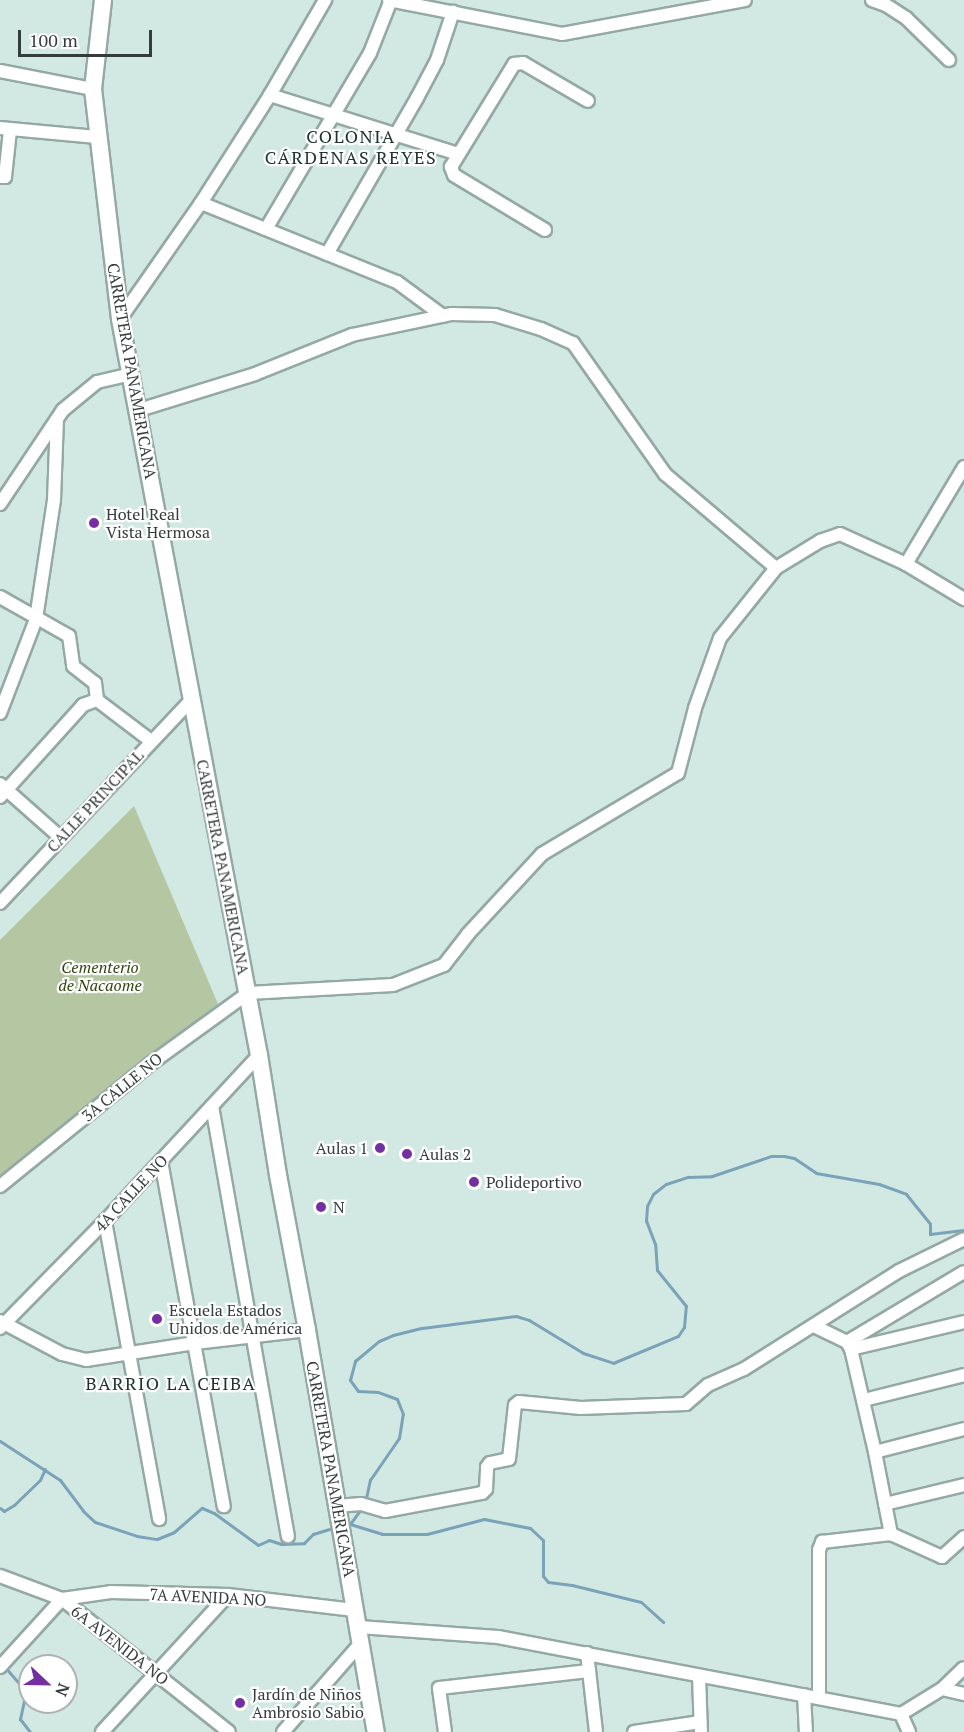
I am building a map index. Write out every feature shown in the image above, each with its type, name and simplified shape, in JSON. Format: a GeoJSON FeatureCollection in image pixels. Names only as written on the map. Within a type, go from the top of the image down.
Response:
{"type":"FeatureCollection","features":[{"type":"Feature","properties":{"kind":"highway","name":"CARRETERA PANAMERICANA"},"geometry":{"type":"LineString","coordinates":[[103,0],[93,90],[120,319],[248,993],[376,1732]]}},
{"type":"Feature","properties":{"kind":"street"},"geometry":{"type":"LineString","coordinates":[[120,319],[201,203],[270,95],[325,0]]}},
{"type":"Feature","properties":{"kind":"street"},"geometry":{"type":"LineString","coordinates":[[266,229],[370,53],[390,0],[562,34],[745,0]]}},
{"type":"Feature","properties":{"kind":"street"},"geometry":{"type":"LineString","coordinates":[[872,0],[886,5],[906,18],[949,60]]}},
{"type":"Feature","properties":{"kind":"street"},"geometry":{"type":"LineString","coordinates":[[327,254],[436,60],[453,12]]}},
{"type":"Feature","properties":{"kind":"street"},"geometry":{"type":"LineString","coordinates":[[545,230],[454,175],[451,167],[514,64],[523,63],[588,101]]}},
{"type":"Feature","properties":{"kind":"street"},"geometry":{"type":"LineString","coordinates":[[0,71],[93,90]]}},
{"type":"Feature","properties":{"kind":"street"},"geometry":{"type":"LineString","coordinates":[[270,95],[458,154]]}},
{"type":"Feature","properties":{"kind":"street"},"geometry":{"type":"LineString","coordinates":[[0,177],[4,177],[5,129],[97,137]]}},
{"type":"Feature","properties":{"kind":"street"},"geometry":{"type":"LineString","coordinates":[[201,203],[397,282],[443,316]]}},
{"type":"Feature","properties":{"kind":"street"},"geometry":{"type":"LineString","coordinates":[[139,410],[255,374],[352,335],[443,316],[495,315],[541,329],[573,343],[665,474],[776,568]]}},
{"type":"Feature","properties":{"kind":"street"},"geometry":{"type":"LineString","coordinates":[[2,497],[63,410],[97,382],[132,374]]}},
{"type":"Feature","properties":{"kind":"street"},"geometry":{"type":"LineString","coordinates":[[0,713],[2,699],[36,619],[54,500],[57,419]]}},
{"type":"Feature","properties":{"kind":"street"},"geometry":{"type":"LineString","coordinates":[[906,564],[964,467]]}},
{"type":"Feature","properties":{"kind":"street"},"geometry":{"type":"LineString","coordinates":[[248,993],[393,985],[444,964],[468,934],[542,854],[678,773],[695,708],[720,638],[776,568],[820,541],[840,534],[906,564],[964,599]]}},
{"type":"Feature","properties":{"kind":"street"},"geometry":{"type":"LineString","coordinates":[[0,597],[69,636],[73,666],[95,683],[97,700],[151,741]]}},
{"type":"Feature","properties":{"kind":"street"},"geometry":{"type":"LineString","coordinates":[[60,837],[2,790],[83,705],[97,700]]}},
{"type":"Feature","properties":{"kind":"street","name":"CALLE PRINCIPAL"},"geometry":{"type":"LineString","coordinates":[[0,903],[191,700]]}},
{"type":"Feature","properties":{"kind":"street","name":"3A CALLE NO"},"geometry":{"type":"LineString","coordinates":[[0,1186],[150,1064],[248,993]]}},
{"type":"Feature","properties":{"kind":"street","name":"4A CALLE NO"},"geometry":{"type":"LineString","coordinates":[[1,1324],[105,1221],[259,1055]]}},
{"type":"Feature","properties":{"kind":"street"},"geometry":{"type":"LineString","coordinates":[[212,1106],[288,1536]]}},
{"type":"Feature","properties":{"kind":"street"},"geometry":{"type":"LineString","coordinates":[[162,1161],[224,1506]]}},
{"type":"Feature","properties":{"kind":"street"},"geometry":{"type":"LineString","coordinates":[[105,1221],[159,1519]]}},
{"type":"Feature","properties":{"kind":"street"},"geometry":{"type":"LineString","coordinates":[[340,1519],[361,1504],[385,1512],[483,1493],[486,1490],[487,1467],[490,1463],[509,1459],[515,1405],[519,1402],[581,1408],[686,1404],[708,1385],[744,1369],[899,1272],[964,1239]]}},
{"type":"Feature","properties":{"kind":"street"},"geometry":{"type":"LineString","coordinates":[[849,1346],[964,1272]]}},
{"type":"Feature","properties":{"kind":"street"},"geometry":{"type":"LineString","coordinates":[[814,1326],[849,1346],[964,1322]]}},
{"type":"Feature","properties":{"kind":"street"},"geometry":{"type":"LineString","coordinates":[[1,1324],[62,1354],[86,1360],[195,1343],[307,1330]]}},
{"type":"Feature","properties":{"kind":"street"},"geometry":{"type":"LineString","coordinates":[[849,1346],[864,1400],[891,1534]]}},
{"type":"Feature","properties":{"kind":"street"},"geometry":{"type":"LineString","coordinates":[[864,1400],[964,1375]]}},
{"type":"Feature","properties":{"kind":"street"},"geometry":{"type":"LineString","coordinates":[[875,1452],[964,1430]]}},
{"type":"Feature","properties":{"kind":"street"},"geometry":{"type":"LineString","coordinates":[[885,1504],[964,1485]]}},
{"type":"Feature","properties":{"kind":"street"},"geometry":{"type":"LineString","coordinates":[[819,1698],[820,1544],[827,1539],[891,1534],[942,1557],[964,1537]]}},
{"type":"Feature","properties":{"kind":"street","name":"6A AVENIDA NO"},"geometry":{"type":"LineString","coordinates":[[0,1576],[62,1599],[229,1732]]}},
{"type":"Feature","properties":{"kind":"street","name":"7A AVENIDA NO"},"geometry":{"type":"LineString","coordinates":[[62,1599],[111,1592],[228,1595],[354,1610]]}},
{"type":"Feature","properties":{"kind":"street"},"geometry":{"type":"LineString","coordinates":[[102,1732],[228,1595]]}},
{"type":"Feature","properties":{"kind":"street"},"geometry":{"type":"LineString","coordinates":[[0,1667],[62,1599]]}},
{"type":"Feature","properties":{"kind":"street"},"geometry":{"type":"LineString","coordinates":[[283,1732],[359,1635],[473,1634],[587,1653],[901,1714],[942,1689],[964,1668]]}},
{"type":"Feature","properties":{"kind":"street"},"geometry":{"type":"LineString","coordinates":[[587,1653],[596,1732]]}},
{"type":"Feature","properties":{"kind":"street"},"geometry":{"type":"LineString","coordinates":[[445,1732],[439,1688],[589,1671]]}},
{"type":"Feature","properties":{"kind":"street"},"geometry":{"type":"LineString","coordinates":[[634,1732],[700,1727],[699,1676]]}},
{"type":"Feature","properties":{"kind":"street"},"geometry":{"type":"LineString","coordinates":[[942,1689],[964,1694]]}},
{"type":"Feature","properties":{"kind":"street"},"geometry":{"type":"LineString","coordinates":[[804,1695],[806,1732]]}},
{"type":"Feature","properties":{"kind":"street"},"geometry":{"type":"LineString","coordinates":[[901,1714],[902,1732]]}},
{"type":"Feature","properties":{"kind":"street"},"geometry":{"type":"LineString","coordinates":[[901,1714],[909,1732]]}},
{"type":"Feature","properties":{"kind":"green space","name":"Cementerio de Nacaome"},"geometry":{"type":"Polygon","coordinates":[[[134,806],[218,1004],[0,1177],[0,940],[134,806]]]}},
{"type":"Feature","properties":{"kind":"waterway"},"geometry":{"type":"LineString","coordinates":[[365,1503],[370,1480],[399,1438],[403,1414],[397,1399],[378,1392],[358,1391],[350,1380],[355,1361],[379,1341],[422,1328],[516,1316],[529,1320],[583,1353],[613,1363],[678,1336],[684,1327],[686,1306],[657,1270],[655,1244],[646,1221],[647,1206],[653,1194],[666,1184],[688,1177],[712,1176],[771,1156],[784,1156],[794,1158],[816,1173],[879,1184],[906,1194],[930,1224],[930,1234],[964,1230]]}},
{"type":"Feature","properties":{"kind":"waterway"},"geometry":{"type":"LineString","coordinates":[[0,1441],[60,1480],[83,1511],[95,1522],[137,1536],[157,1539],[174,1532],[202,1508],[214,1513],[258,1545],[269,1540],[281,1544],[304,1543],[313,1534],[336,1527]]}},
{"type":"Feature","properties":{"kind":"waterway"},"geometry":{"type":"LineString","coordinates":[[0,1508],[4,1511],[14,1505],[40,1480],[45,1469]]}},
{"type":"Feature","properties":{"kind":"waterway"},"geometry":{"type":"LineString","coordinates":[[350,1524],[361,1509]]}},
{"type":"Feature","properties":{"kind":"waterway"},"geometry":{"type":"LineString","coordinates":[[350,1524],[382,1534],[427,1534],[484,1519],[530,1528],[543,1540],[543,1576],[548,1582],[572,1585],[641,1602],[663,1622]]}},
{"type":"Feature","properties":{"kind":"waterway"},"geometry":{"type":"LineString","coordinates":[[4,1666],[26,1691],[20,1719],[30,1732]]}},
{"type":"Feature","properties":{"kind":"place","name":"Hotel Real Vista Hermosa"},"geometry":{"type":"Point","coordinates":[94,523]}},
{"type":"Feature","properties":{"kind":"place","name":"Aulas 1"},"geometry":{"type":"Point","coordinates":[380,1148]}},
{"type":"Feature","properties":{"kind":"place","name":"Aulas 2"},"geometry":{"type":"Point","coordinates":[407,1154]}},
{"type":"Feature","properties":{"kind":"place","name":"Polideportivo"},"geometry":{"type":"Point","coordinates":[474,1182]}},
{"type":"Feature","properties":{"kind":"place","name":"N"},"geometry":{"type":"Point","coordinates":[321,1207]}},
{"type":"Feature","properties":{"kind":"place","name":"Escuela Estados Unidos de América"},"geometry":{"type":"Point","coordinates":[157,1319]}},
{"type":"Feature","properties":{"kind":"place","name":"Jardín de Niños Ambrosio Sabio"},"geometry":{"type":"Point","coordinates":[240,1703]}},
{"type":"Feature","properties":{"kind":"district","name":"COLONIA CÁRDENAS REYES"},"geometry":{"type":"Point","coordinates":[351,147]}},
{"type":"Feature","properties":{"kind":"district","name":"BARRIO LA CEIBA"},"geometry":{"type":"Point","coordinates":[171,1383]}}]}
